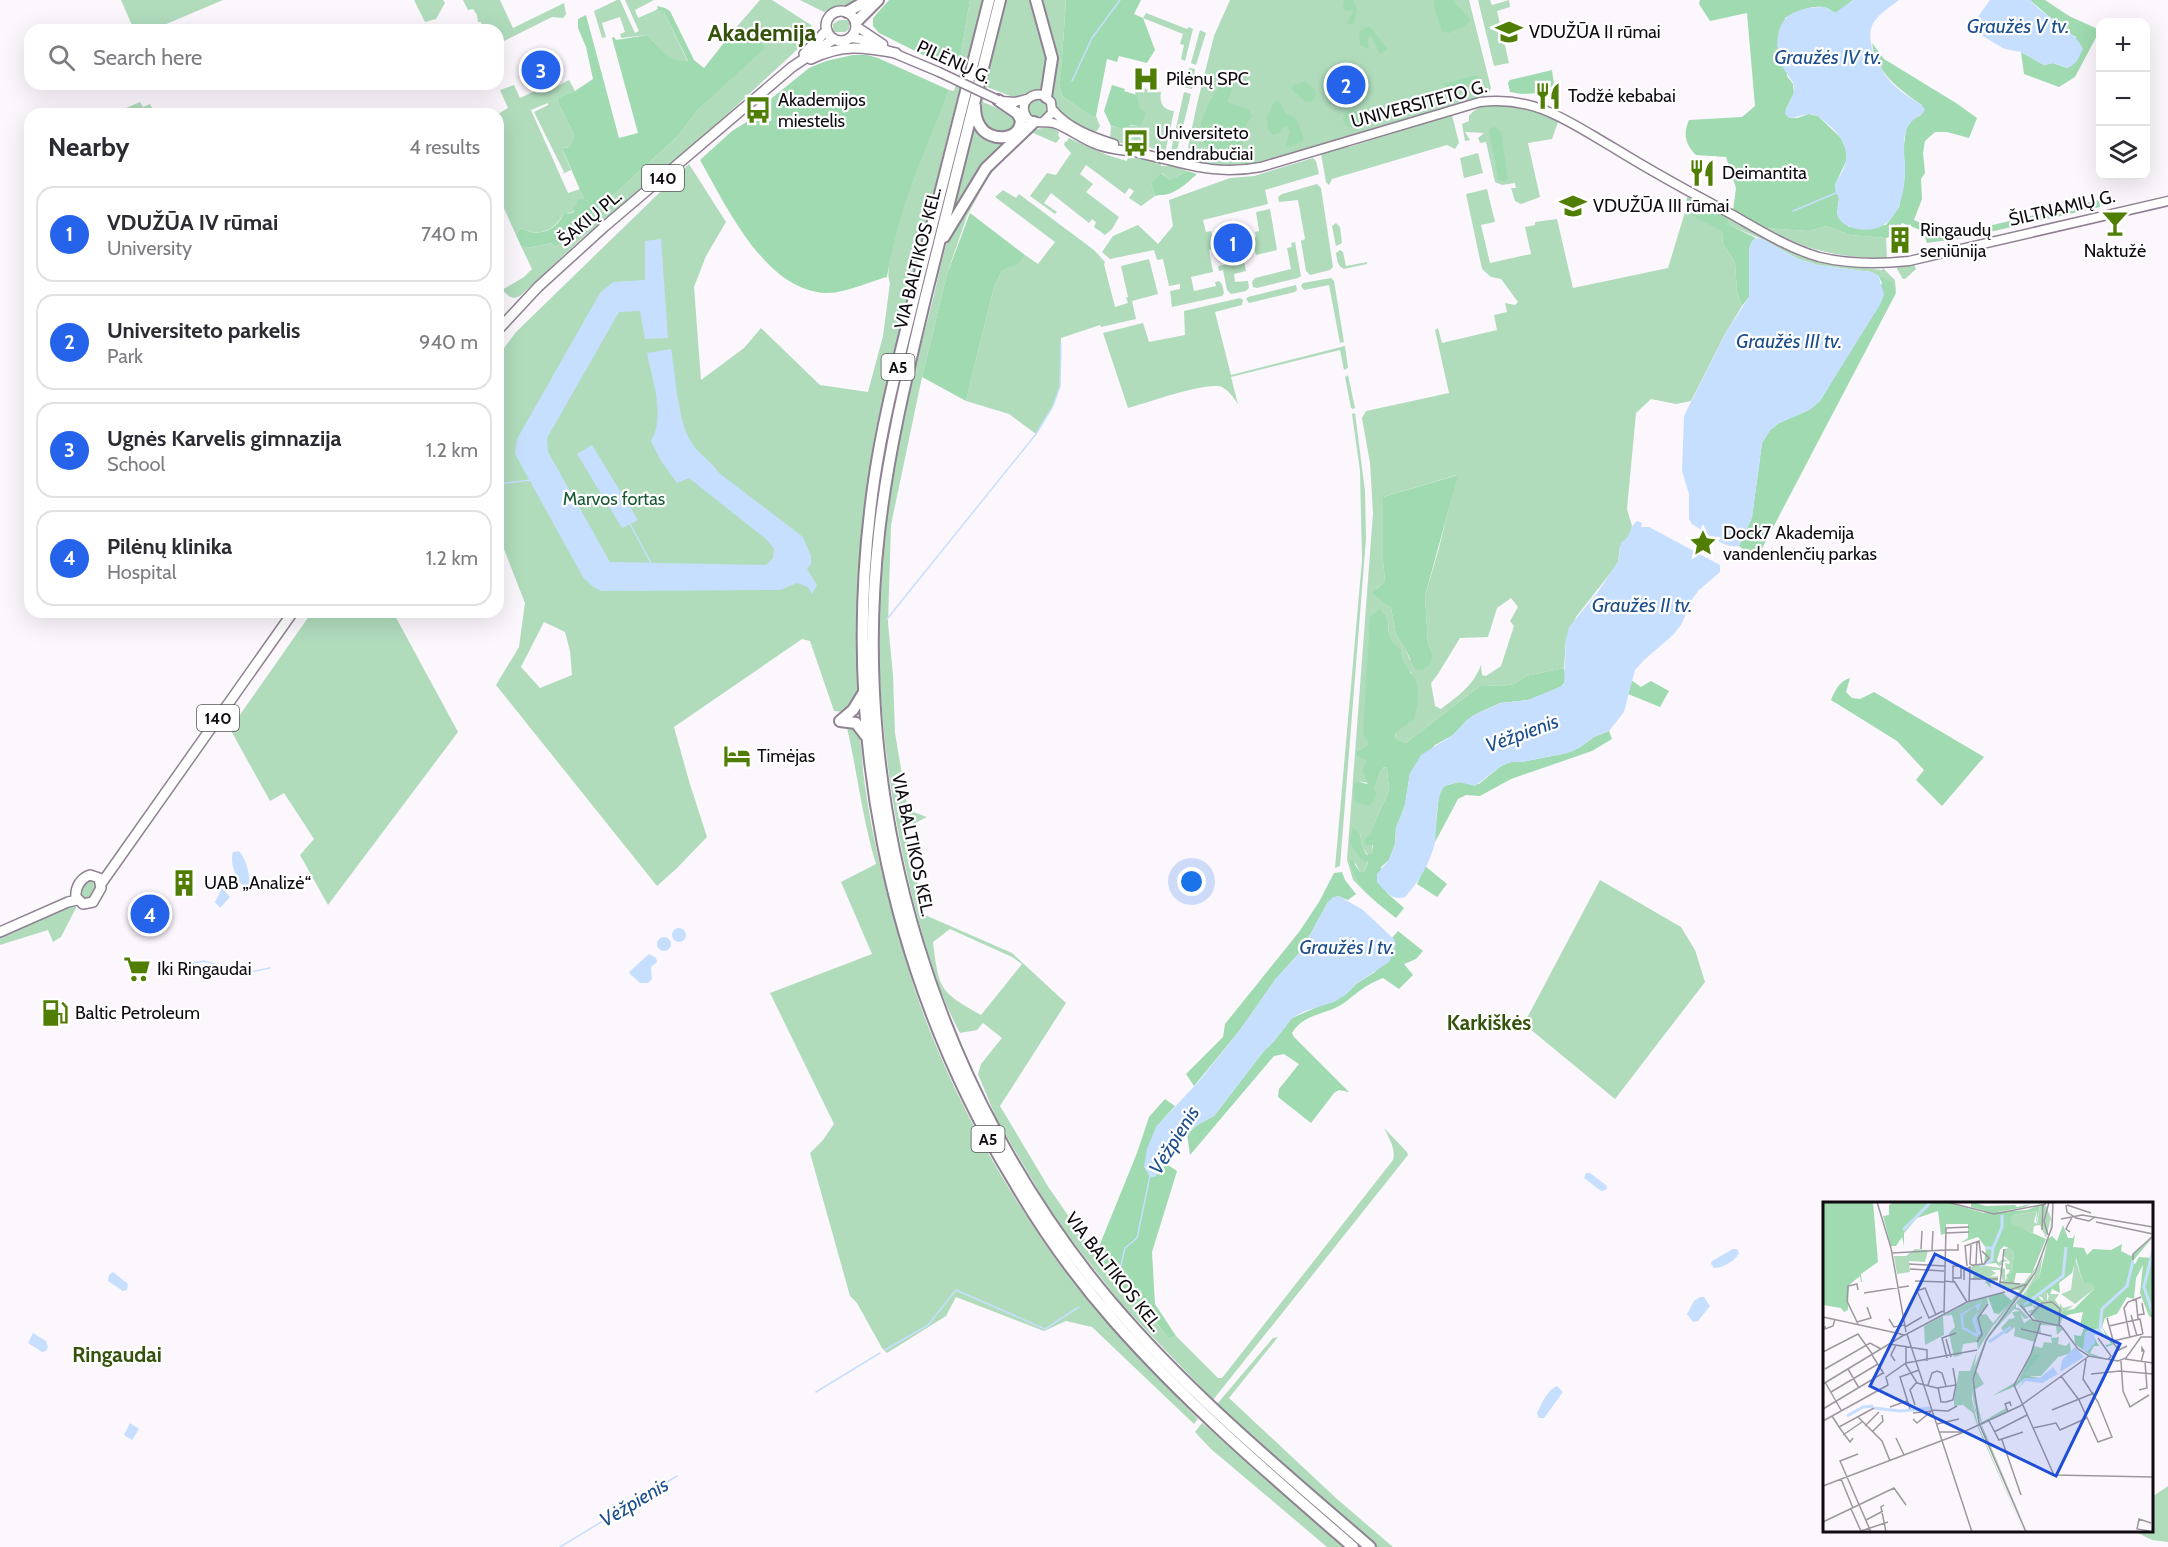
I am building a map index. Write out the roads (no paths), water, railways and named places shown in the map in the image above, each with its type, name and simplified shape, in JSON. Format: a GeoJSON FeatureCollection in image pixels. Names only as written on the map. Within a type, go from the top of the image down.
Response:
{"type":"FeatureCollection","features":[{"type":"Feature","properties":{"kind":"highway","name":"140"},"geometry":{"type":"LineString","coordinates":[[846,12],[868,0]]}},
{"type":"Feature","properties":{"kind":"highway"},"geometry":{"type":"LineString","coordinates":[[856,24],[878,0]]}},
{"type":"Feature","properties":{"kind":"highway","name":"VIA BALTIKOS KEL."},"geometry":{"type":"LineString","coordinates":[[989,0],[908,325],[875,478],[862,627],[867,738],[884,856],[897,911],[927,1006],[966,1096],[1022,1197],[1072,1268],[1114,1321],[1353,1547]]}},
{"type":"Feature","properties":{"kind":"highway","name":"VIA BALTIKOS KEL."},"geometry":{"type":"LineString","coordinates":[[1000,0],[905,383],[886,476],[875,577],[873,650],[883,787],[894,849],[922,957],[952,1037],[995,1128],[1029,1186],[1081,1263],[1194,1398]]}},
{"type":"Feature","properties":{"kind":"highway"},"geometry":{"type":"LineString","coordinates":[[1036,0],[1052,58],[1047,97]]}},
{"type":"Feature","properties":{"kind":"highway","name":"140"},"geometry":{"type":"LineString","coordinates":[[974,103],[981,128],[996,138],[1006,137],[1019,129],[1021,120],[1014,111],[998,100]]}},
{"type":"Feature","properties":{"kind":"highway"},"geometry":{"type":"LineString","coordinates":[[938,247],[986,168],[1039,122]]}},
{"type":"Feature","properties":{"kind":"highway"},"geometry":{"type":"LineString","coordinates":[[864,692],[853,710],[840,721],[855,723],[867,738]]}},
{"type":"Feature","properties":{"kind":"highway"},"geometry":{"type":"LineString","coordinates":[[952,1037],[966,1043]]}},
{"type":"Feature","properties":{"kind":"highway"},"geometry":{"type":"LineString","coordinates":[[973,1084],[976,1067]]}},
{"type":"Feature","properties":{"kind":"highway","name":"VIA BALTIKOS KEL."},"geometry":{"type":"LineString","coordinates":[[1220,1423],[1370,1547]]}},
{"type":"Feature","properties":{"kind":"main road","name":"140"},"geometry":{"type":"LineString","coordinates":[[826,30],[826,22],[833,14],[839,11],[846,12]]}},
{"type":"Feature","properties":{"kind":"main road"},"geometry":{"type":"LineString","coordinates":[[826,30],[834,39],[840,41],[850,38],[856,24],[852,16],[846,12]]}},
{"type":"Feature","properties":{"kind":"main road","name":"PILĖNŲ G."},"geometry":{"type":"LineString","coordinates":[[856,24],[896,53]]}},
{"type":"Feature","properties":{"kind":"main road","name":"ŠAKIŲ PL."},"geometry":{"type":"LineString","coordinates":[[792,67],[826,30]]}},
{"type":"Feature","properties":{"kind":"main road","name":"PILĖNŲ G."},"geometry":{"type":"LineString","coordinates":[[850,38],[860,39],[896,53],[1024,113]]}},
{"type":"Feature","properties":{"kind":"main road","name":"ŠAKIŲ PL."},"geometry":{"type":"LineString","coordinates":[[504,324],[568,258],[792,67],[834,39]]}},
{"type":"Feature","properties":{"kind":"main road","name":"140"},"geometry":{"type":"LineString","coordinates":[[792,67],[842,48],[869,48],[896,53]]}},
{"type":"Feature","properties":{"kind":"main road"},"geometry":{"type":"LineString","coordinates":[[1038,94],[1047,97],[1051,102],[1050,117],[1039,122],[1024,113],[1027,99],[1038,94]]}},
{"type":"Feature","properties":{"kind":"main road","name":"PILĖNŲ G."},"geometry":{"type":"LineString","coordinates":[[998,100],[1018,102],[1027,99]]}},
{"type":"Feature","properties":{"kind":"main road","name":"UNIVERSITETO G."},"geometry":{"type":"LineString","coordinates":[[1039,122],[1052,123],[1097,145],[1210,170],[1237,171],[1261,167],[1480,102],[1509,100],[1531,105],[1556,115],[1765,234],[1819,257],[1889,263],[1928,257]]}},
{"type":"Feature","properties":{"kind":"main road","name":"UNIVERSITETO G."},"geometry":{"type":"LineString","coordinates":[[1052,109],[1059,118],[1070,125],[1106,142],[1137,153]]}},
{"type":"Feature","properties":{"kind":"main road","name":"ŠILTNAMIŲ G."},"geometry":{"type":"LineString","coordinates":[[1928,257],[2168,201]]}},
{"type":"Feature","properties":{"kind":"main road","name":"140"},"geometry":{"type":"LineString","coordinates":[[77,895],[86,904],[93,902],[101,885],[144,822],[289,618]]}},
{"type":"Feature","properties":{"kind":"main road","name":"140"},"geometry":{"type":"LineString","coordinates":[[0,932],[77,895],[84,878],[102,869],[144,822]]}},
{"type":"Feature","properties":{"kind":"main road"},"geometry":{"type":"LineString","coordinates":[[93,875],[99,878],[101,885]]}},
{"type":"Feature","properties":{"kind":"water","name":"Graužės IV tv."},"geometry":{"type":"Polygon","coordinates":[[[1853,0],[1899,0],[1874,22],[1870,37],[1872,46],[1884,73],[1901,91],[1922,105],[1925,110],[1911,122],[1905,134],[1904,185],[1899,206],[1888,222],[1869,230],[1850,227],[1844,224],[1838,216],[1839,199],[1835,186],[1846,158],[1839,135],[1821,118],[1811,114],[1789,118],[1785,114],[1794,87],[1780,62],[1778,50],[1780,27],[1784,20],[1795,12],[1825,7],[1835,13],[1853,0]]]}},
{"type":"Feature","properties":{"kind":"water","name":"Graužės V tv."},"geometry":{"type":"Polygon","coordinates":[[[1990,0],[2030,0],[2080,43],[2083,49],[2077,61],[2067,68],[2053,63],[2044,65],[2021,52],[2005,49],[1971,29],[1990,0]]]}},
{"type":"Feature","properties":{"kind":"water","name":"Graužės III tv."},"geometry":{"type":"Polygon","coordinates":[[[1756,238],[1798,259],[1818,265],[1871,272],[1878,275],[1884,294],[1881,303],[1820,401],[1809,410],[1779,423],[1770,430],[1762,443],[1752,518],[1739,546],[1733,546],[1715,539],[1692,524],[1689,519],[1689,494],[1682,471],[1684,416],[1725,334],[1749,297],[1749,249],[1756,238]]]}},
{"type":"Feature","properties":{"kind":"water"},"geometry":{"type":"Polygon","coordinates":[[[661,239],[668,338],[645,339],[640,311],[619,312],[547,438],[548,452],[610,562],[766,565],[773,558],[774,549],[767,540],[689,478],[677,483],[661,461],[651,441],[658,409],[647,353],[671,349],[680,412],[693,445],[719,473],[803,537],[811,556],[811,564],[807,569],[817,585],[812,594],[808,587],[797,583],[780,590],[601,591],[583,577],[515,454],[517,439],[600,293],[613,282],[645,280],[645,241],[661,239]]]}},
{"type":"Feature","properties":{"kind":"water"},"geometry":{"type":"Polygon","coordinates":[[[592,445],[638,520],[622,528],[577,454],[592,445]]]}},
{"type":"Feature","properties":{"kind":"water","name":"Graužės II tv."},"geometry":{"type":"Polygon","coordinates":[[[1637,521],[1642,523],[1641,527],[1649,527],[1720,565],[1720,572],[1693,598],[1681,625],[1673,635],[1635,670],[1624,712],[1609,731],[1567,753],[1511,762],[1501,766],[1475,786],[1459,782],[1444,786],[1438,806],[1435,842],[1427,864],[1405,897],[1396,898],[1389,894],[1377,882],[1377,874],[1389,860],[1395,844],[1396,828],[1405,805],[1410,773],[1421,755],[1453,735],[1476,714],[1501,703],[1528,700],[1564,685],[1566,639],[1569,627],[1597,593],[1618,562],[1621,543],[1637,521]]]}},
{"type":"Feature","properties":{"kind":"water"},"geometry":{"type":"Polygon","coordinates":[[[239,851],[249,873],[247,888],[240,882],[233,867],[233,852],[239,851]]]}},
{"type":"Feature","properties":{"kind":"water"},"geometry":{"type":"Polygon","coordinates":[[[222,888],[230,897],[220,908],[215,902],[222,888]]]}},
{"type":"Feature","properties":{"kind":"water","name":"Graužės I tv."},"geometry":{"type":"Polygon","coordinates":[[[1339,896],[1363,910],[1394,939],[1396,944],[1389,962],[1334,1002],[1305,1011],[1292,1018],[1214,1116],[1197,1125],[1187,1134],[1155,1177],[1150,1177],[1144,1167],[1147,1149],[1156,1127],[1200,1080],[1240,1030],[1275,980],[1301,951],[1328,902],[1333,897],[1339,896]]]}},
{"type":"Feature","properties":{"kind":"water"},"geometry":{"type":"Polygon","coordinates":[[[676,928],[682,928],[686,935],[682,942],[676,942],[672,938],[672,932],[676,928]]]}},
{"type":"Feature","properties":{"kind":"water"},"geometry":{"type":"Polygon","coordinates":[[[661,937],[667,937],[671,944],[667,951],[661,951],[657,947],[657,941],[661,937]]]}},
{"type":"Feature","properties":{"kind":"water"},"geometry":{"type":"Polygon","coordinates":[[[649,954],[656,958],[657,962],[651,967],[652,979],[648,983],[640,983],[629,972],[649,954]]]}},
{"type":"Feature","properties":{"kind":"water"},"geometry":{"type":"Polygon","coordinates":[[[1586,1173],[1590,1173],[1607,1186],[1606,1190],[1601,1191],[1584,1178],[1586,1173]]]}},
{"type":"Feature","properties":{"kind":"water"},"geometry":{"type":"Polygon","coordinates":[[[1737,1249],[1739,1253],[1735,1259],[1714,1268],[1712,1261],[1737,1249]]]}},
{"type":"Feature","properties":{"kind":"water"},"geometry":{"type":"Polygon","coordinates":[[[113,1272],[128,1284],[127,1290],[123,1291],[108,1281],[109,1275],[113,1272]]]}},
{"type":"Feature","properties":{"kind":"water"},"geometry":{"type":"Polygon","coordinates":[[[1704,1297],[1710,1306],[1698,1321],[1693,1322],[1687,1314],[1694,1301],[1704,1297]]]}},
{"type":"Feature","properties":{"kind":"water"},"geometry":{"type":"Polygon","coordinates":[[[33,1333],[46,1341],[48,1347],[46,1351],[42,1352],[28,1343],[33,1333]]]}},
{"type":"Feature","properties":{"kind":"water"},"geometry":{"type":"Polygon","coordinates":[[[1557,1386],[1563,1392],[1544,1418],[1539,1418],[1537,1413],[1543,1401],[1550,1390],[1557,1386]]]}},
{"type":"Feature","properties":{"kind":"water"},"geometry":{"type":"Polygon","coordinates":[[[130,1423],[139,1429],[132,1440],[124,1435],[130,1423]]]}},
{"type":"Feature","properties":{"kind":"waterway"},"geometry":{"type":"LineString","coordinates":[[1072,81],[1092,38],[1120,0]]}},
{"type":"Feature","properties":{"kind":"waterway","name":"Vėžpienis"},"geometry":{"type":"LineString","coordinates":[[1793,211],[1836,193]]}},
{"type":"Feature","properties":{"kind":"waterway"},"geometry":{"type":"LineString","coordinates":[[887,619],[1036,434],[1053,406],[1060,386],[1061,344]]}},
{"type":"Feature","properties":{"kind":"waterway"},"geometry":{"type":"LineString","coordinates":[[504,483],[531,480]]}},
{"type":"Feature","properties":{"kind":"waterway"},"geometry":{"type":"LineString","coordinates":[[630,524],[651,563]]}},
{"type":"Feature","properties":{"kind":"waterway"},"geometry":{"type":"LineString","coordinates":[[187,965],[204,961],[245,973],[270,968]]}},
{"type":"Feature","properties":{"kind":"waterway","name":"Vėžpienis"},"geometry":{"type":"LineString","coordinates":[[1118,1278],[1125,1248],[1137,1238],[1150,1176]]}},
{"type":"Feature","properties":{"kind":"waterway","name":"Vėžpienis"},"geometry":{"type":"LineString","coordinates":[[885,1350],[928,1325],[956,1290],[1045,1329],[1079,1307]]}},
{"type":"Feature","properties":{"kind":"waterway","name":"Vėžpienis"},"geometry":{"type":"LineString","coordinates":[[816,1392],[880,1353]]}},
{"type":"Feature","properties":{"kind":"waterway","name":"Vėžpienis"},"geometry":{"type":"LineString","coordinates":[[560,1547],[677,1476]]}},
{"type":"Feature","properties":{"kind":"place","name":"VDUŽŪA II rūmai"},"geometry":{"type":"Point","coordinates":[1509,32]}},
{"type":"Feature","properties":{"kind":"place","name":"Ugnės Karvelis gimnazija"},"geometry":{"type":"Point","coordinates":[541,70]}},
{"type":"Feature","properties":{"kind":"place","name":"Pilėnų SPC"},"geometry":{"type":"Point","coordinates":[1146,79]}},
{"type":"Feature","properties":{"kind":"place","name":"Universiteto parkelis"},"geometry":{"type":"Point","coordinates":[1346,85]}},
{"type":"Feature","properties":{"kind":"place","name":"Todžė kebabai"},"geometry":{"type":"Point","coordinates":[1548,96]}},
{"type":"Feature","properties":{"kind":"place","name":"Akademijos miestelis"},"geometry":{"type":"Point","coordinates":[758,110]}},
{"type":"Feature","properties":{"kind":"place","name":"Universiteto bendrabučiai"},"geometry":{"type":"Point","coordinates":[1136,143]}},
{"type":"Feature","properties":{"kind":"place","name":"Deimantita"},"geometry":{"type":"Point","coordinates":[1702,173]}},
{"type":"Feature","properties":{"kind":"place","name":"VDUŽŪA III rūmai"},"geometry":{"type":"Point","coordinates":[1573,206]}},
{"type":"Feature","properties":{"kind":"place","name":"Naktužė"},"geometry":{"type":"Point","coordinates":[2115,223]}},
{"type":"Feature","properties":{"kind":"place","name":"Ringaudų seniūnija"},"geometry":{"type":"Point","coordinates":[1900,240]}},
{"type":"Feature","properties":{"kind":"place","name":"VDUŽŪA IV rūmai"},"geometry":{"type":"Point","coordinates":[1233,243]}},
{"type":"Feature","properties":{"kind":"place","name":"Dock7 Akademija vandenlenčių parkas"},"geometry":{"type":"Point","coordinates":[1703,543]}},
{"type":"Feature","properties":{"kind":"place","name":"Timėjas"},"geometry":{"type":"Point","coordinates":[737,756]}},
{"type":"Feature","properties":{"kind":"place","name":"UAB „Analizė“"},"geometry":{"type":"Point","coordinates":[184,883]}},
{"type":"Feature","properties":{"kind":"place","name":"Pilėnų klinika"},"geometry":{"type":"Point","coordinates":[150,914]}},
{"type":"Feature","properties":{"kind":"place","name":"Iki Ringaudai"},"geometry":{"type":"Point","coordinates":[137,969]}},
{"type":"Feature","properties":{"kind":"place","name":"Baltic Petroleum"},"geometry":{"type":"Point","coordinates":[55,1013]}},
{"type":"Feature","properties":{"kind":"district","name":"Akademija"},"geometry":{"type":"Point","coordinates":[762,33]}},
{"type":"Feature","properties":{"kind":"district","name":"Karkiškės"},"geometry":{"type":"Point","coordinates":[1489,1023]}},
{"type":"Feature","properties":{"kind":"district","name":"Ringaudai"},"geometry":{"type":"Point","coordinates":[117,1355]}},
{"type":"Feature","properties":{"kind":"park label","name":"Marvos fortas"},"geometry":{"type":"Point","coordinates":[614,499]}}]}
